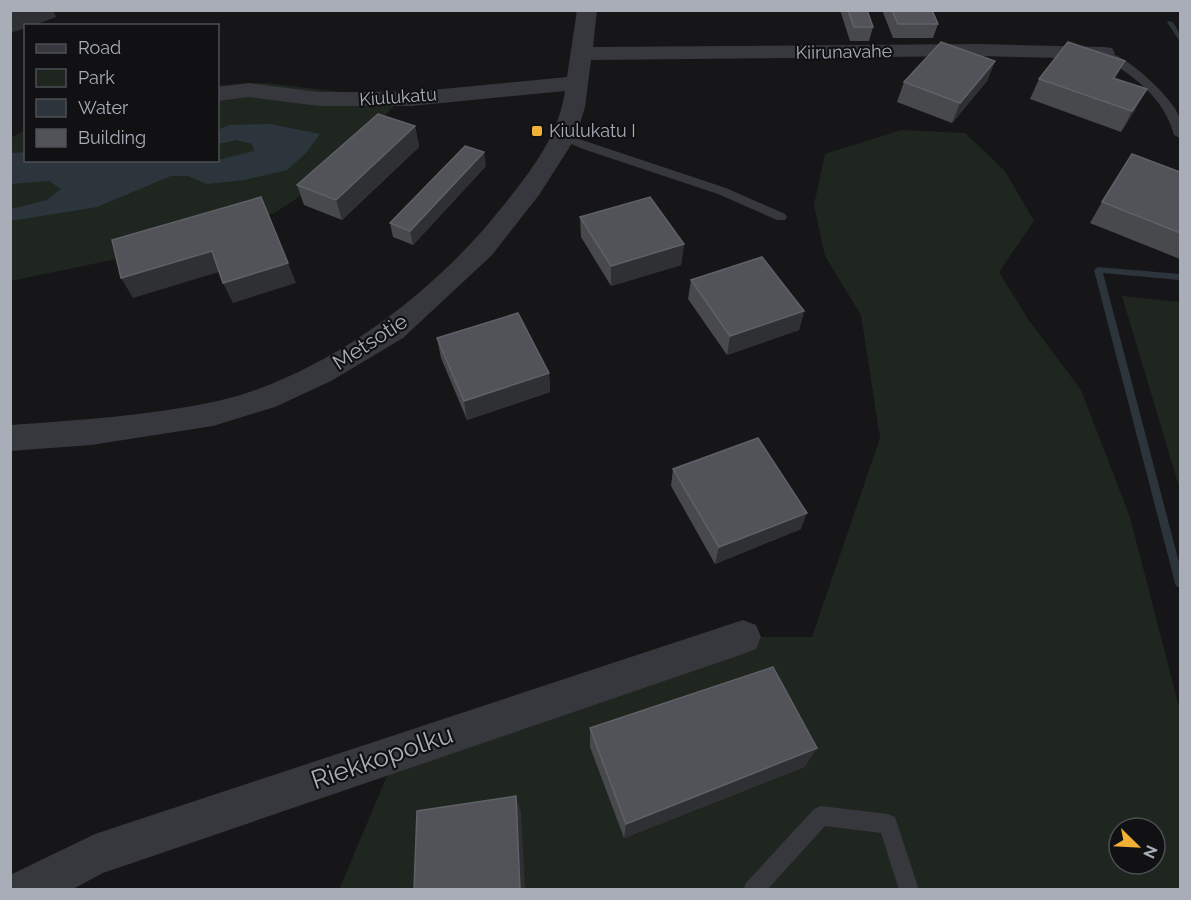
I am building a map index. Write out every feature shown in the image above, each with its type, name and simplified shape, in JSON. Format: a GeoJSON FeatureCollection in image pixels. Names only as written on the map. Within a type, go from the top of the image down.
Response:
{"type":"FeatureCollection","features":[{"type":"Feature","properties":{"kind":"street","name":"Metsotie"},"geometry":{"type":"LineString","coordinates":[[10,438],[91,432],[213,414],[264,399],[321,373],[393,331],[483,249],[530,189],[564,137],[574,107],[583,54],[587,10]]}},
{"type":"Feature","properties":{"kind":"street","name":"Kiirunavahe"},"geometry":{"type":"LineString","coordinates":[[583,54],[978,50],[1104,52]]}},
{"type":"Feature","properties":{"kind":"street","name":"Kiulukatu"},"geometry":{"type":"LineString","coordinates":[[219,94],[249,90],[319,99],[411,99],[578,83]]}},
{"type":"Feature","properties":{"kind":"street","name":"Riekkopolku"},"geometry":{"type":"LineString","coordinates":[[25,890],[95,855],[743,637]]}},
{"type":"Feature","properties":{"kind":"lane"},"geometry":{"type":"LineString","coordinates":[[1104,52],[1146,82],[1178,120],[1180,135]]}},
{"type":"Feature","properties":{"kind":"lane"},"geometry":{"type":"LineString","coordinates":[[564,137],[587,147],[722,191],[781,217]]}},
{"type":"Feature","properties":{"kind":"lane"},"geometry":{"type":"LineString","coordinates":[[753,890],[821,816],[888,824],[909,890]]}},
{"type":"Feature","properties":{"kind":"green space"},"geometry":{"type":"Polygon","coordinates":[[[265,83],[342,92],[408,91],[372,129],[302,195],[276,212],[198,242],[11,281],[11,137],[24,131],[24,162],[219,162],[219,85],[265,83]]]}},
{"type":"Feature","properties":{"kind":"green space"},"geometry":{"type":"Polygon","coordinates":[[[901,130],[965,133],[1005,171],[1034,221],[999,272],[1028,319],[1081,390],[1130,517],[1180,711],[1180,889],[339,890],[397,752],[743,637],[812,637],[880,438],[861,315],[825,256],[814,205],[825,154],[901,130]]]}},
{"type":"Feature","properties":{"kind":"green space"},"geometry":{"type":"Polygon","coordinates":[[[1122,296],[1180,302],[1180,490],[1122,296]]]}},
{"type":"Feature","properties":{"kind":"water"},"geometry":{"type":"Polygon","coordinates":[[[271,124],[320,134],[306,153],[287,170],[244,180],[207,184],[188,176],[171,176],[97,207],[11,221],[11,209],[47,200],[61,189],[49,181],[11,184],[11,153],[24,152],[24,162],[219,162],[219,160],[254,151],[252,144],[236,140],[219,144],[219,130],[229,125],[271,124]]]}},
{"type":"Feature","properties":{"kind":"building"},"geometry":{"type":"Polygon","coordinates":[[[848,10],[867,10],[873,27],[854,27],[848,10]]]}},
{"type":"Feature","properties":{"kind":"building"},"geometry":{"type":"Polygon","coordinates":[[[892,10],[932,10],[938,24],[898,24],[892,10]]]}},
{"type":"Feature","properties":{"kind":"building"},"geometry":{"type":"Polygon","coordinates":[[[941,42],[995,61],[960,103],[904,82],[941,42]]]}},
{"type":"Feature","properties":{"kind":"building"},"geometry":{"type":"Polygon","coordinates":[[[1068,42],[1125,61],[1113,78],[1147,89],[1132,111],[1039,79],[1068,42]]]}},
{"type":"Feature","properties":{"kind":"building"},"geometry":{"type":"Polygon","coordinates":[[[378,114],[415,126],[336,200],[297,185],[378,114]]]}},
{"type":"Feature","properties":{"kind":"building"},"geometry":{"type":"Polygon","coordinates":[[[465,146],[484,152],[410,231],[390,223],[465,146]]]}},
{"type":"Feature","properties":{"kind":"building"},"geometry":{"type":"Polygon","coordinates":[[[1132,154],[1180,172],[1180,233],[1102,202],[1132,154]]]}},
{"type":"Feature","properties":{"kind":"building"},"geometry":{"type":"Polygon","coordinates":[[[261,197],[288,263],[223,283],[212,251],[121,278],[112,240],[261,197]]]}},
{"type":"Feature","properties":{"kind":"building"},"geometry":{"type":"Polygon","coordinates":[[[650,197],[684,244],[611,266],[580,217],[650,197]]]}},
{"type":"Feature","properties":{"kind":"building"},"geometry":{"type":"Polygon","coordinates":[[[762,257],[804,311],[730,336],[691,280],[762,257]]]}},
{"type":"Feature","properties":{"kind":"building"},"geometry":{"type":"Polygon","coordinates":[[[518,313],[549,373],[464,401],[437,338],[518,313]]]}},
{"type":"Feature","properties":{"kind":"building"},"geometry":{"type":"Polygon","coordinates":[[[758,438],[807,513],[719,547],[673,469],[758,438]]]}},
{"type":"Feature","properties":{"kind":"building"},"geometry":{"type":"Polygon","coordinates":[[[773,667],[817,748],[626,824],[590,728],[773,667]]]}},
{"type":"Feature","properties":{"kind":"building"},"geometry":{"type":"Polygon","coordinates":[[[516,796],[520,890],[414,890],[417,811],[516,796]]]}},
{"type":"Feature","properties":{"kind":"waterway"},"geometry":{"type":"LineString","coordinates":[[1170,22],[1180,38]]}},
{"type":"Feature","properties":{"kind":"waterway"},"geometry":{"type":"LineString","coordinates":[[1180,277],[1098,270],[1180,583]]}},
{"type":"Feature","properties":{"kind":"place","name":"Kiulukatu I"},"geometry":{"type":"Point","coordinates":[537,131]}}]}
